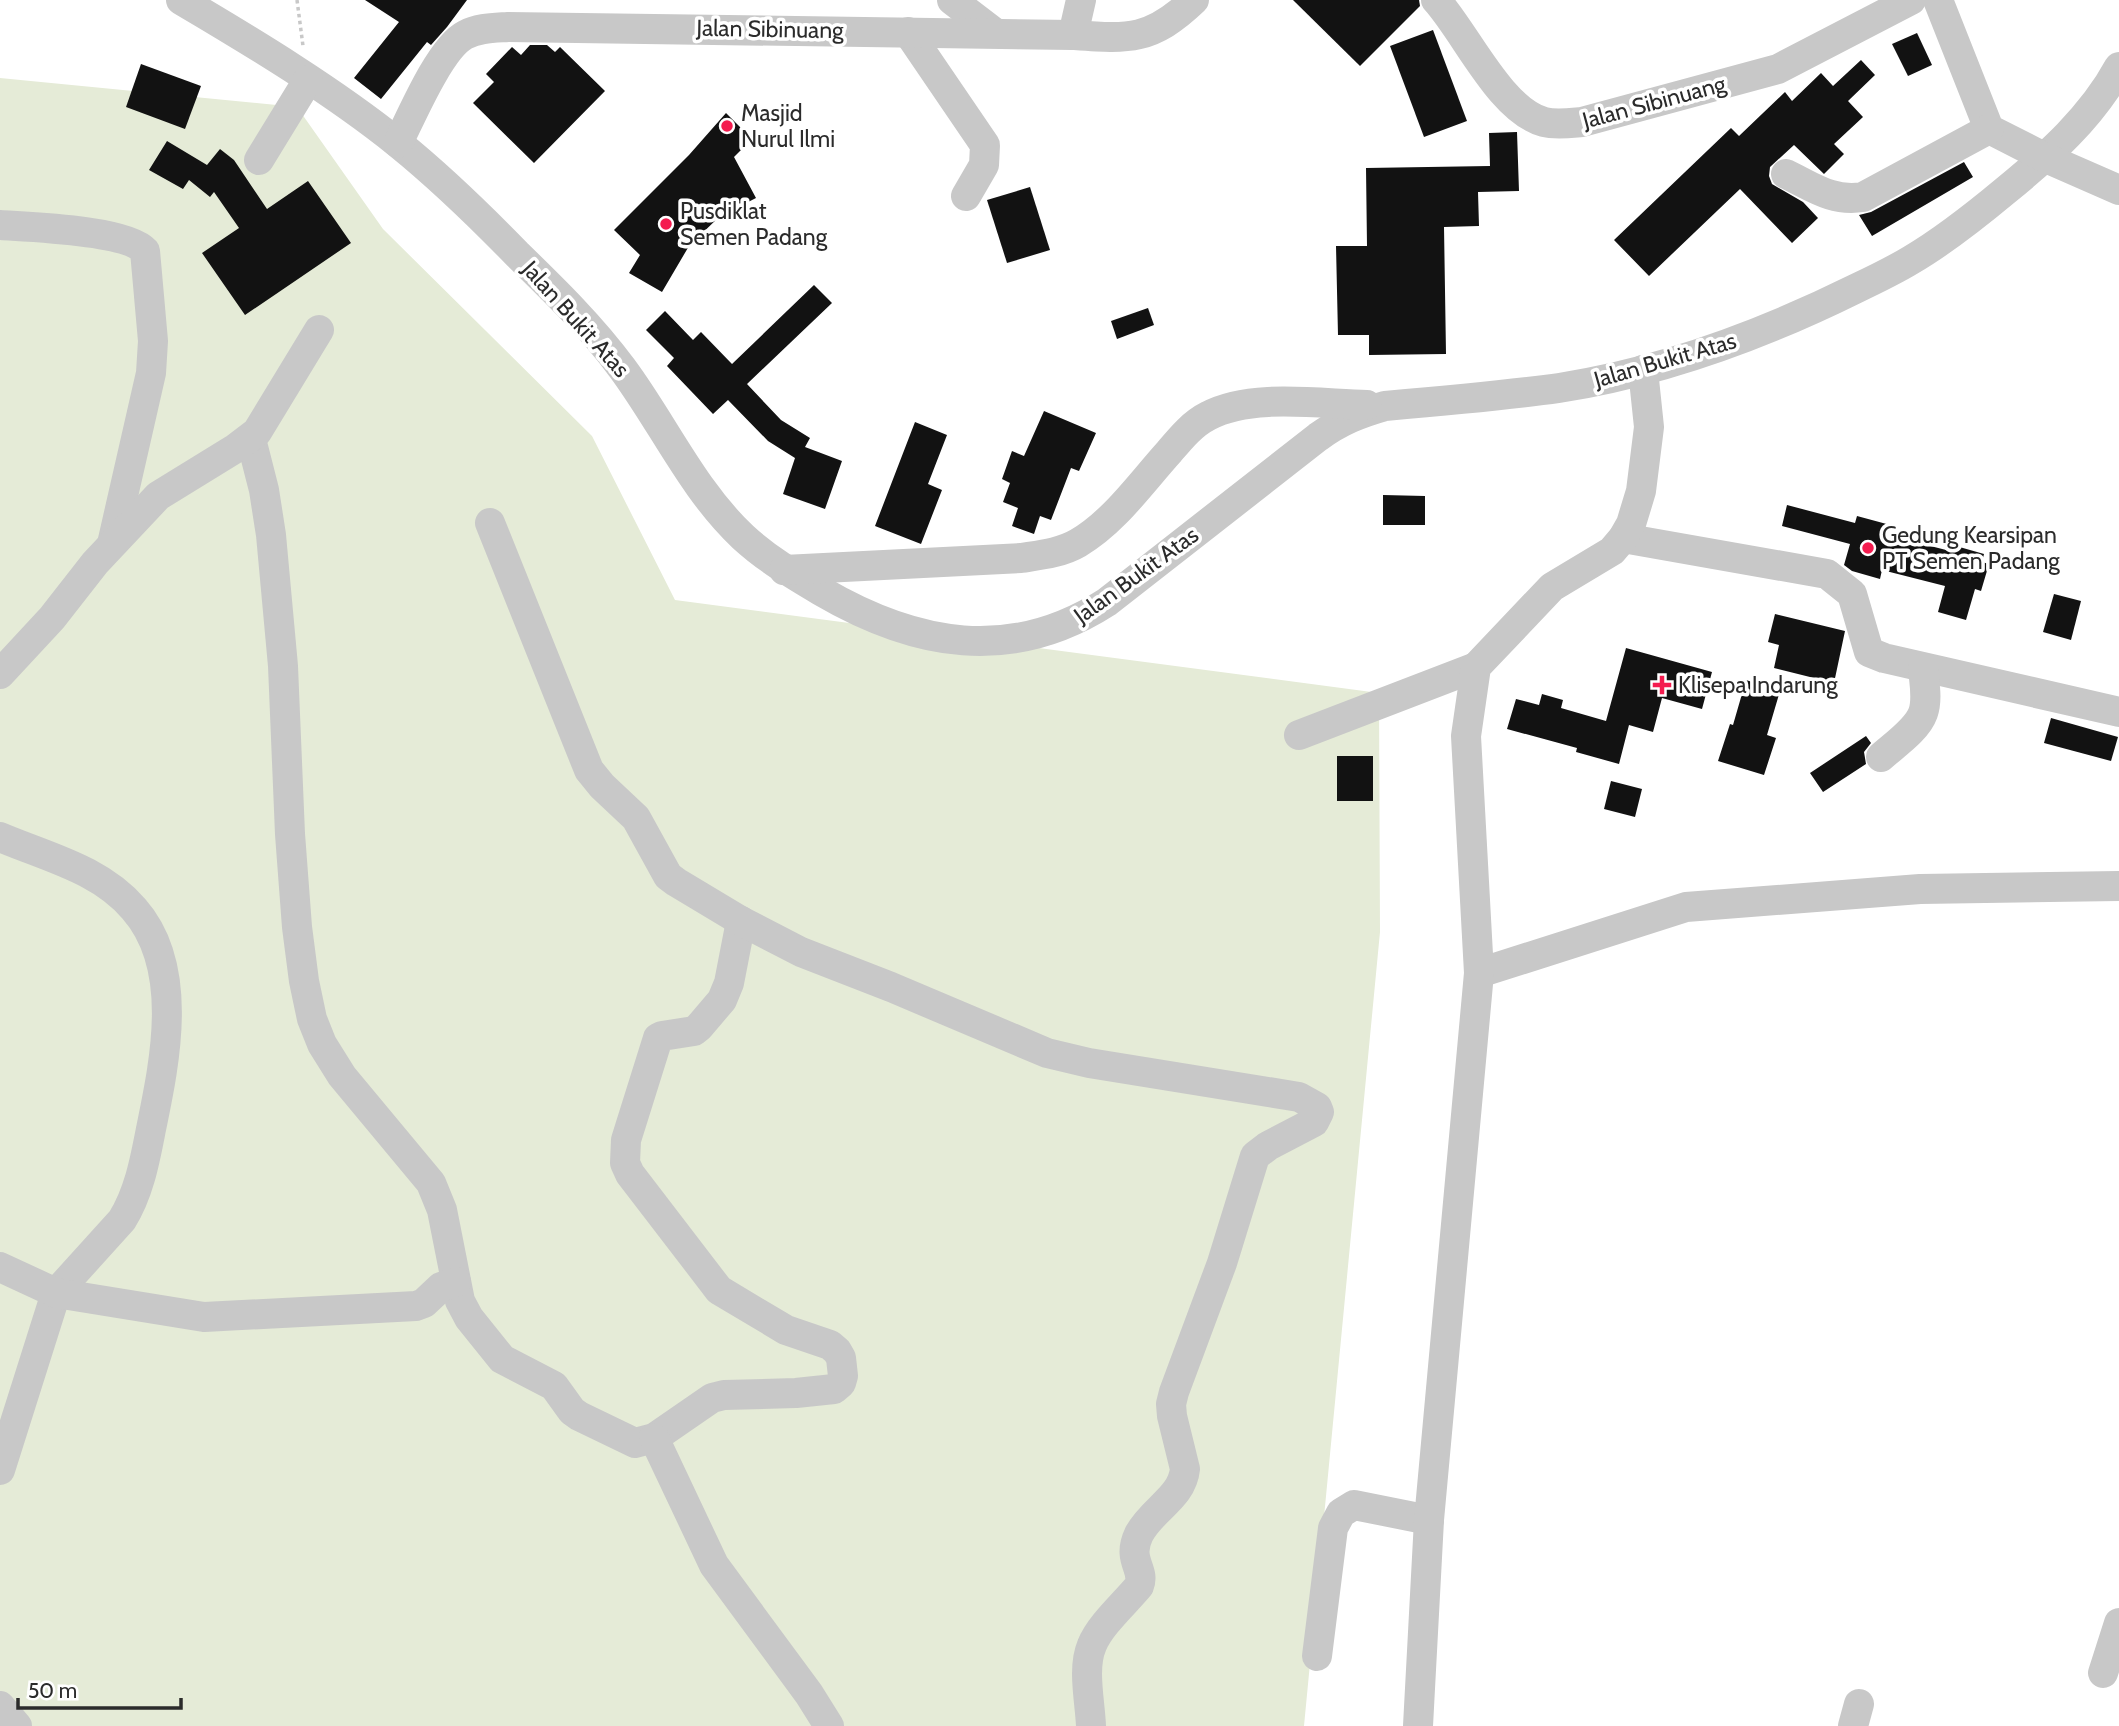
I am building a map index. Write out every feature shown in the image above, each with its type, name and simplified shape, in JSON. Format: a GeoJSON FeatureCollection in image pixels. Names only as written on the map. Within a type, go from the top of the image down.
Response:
{"type":"FeatureCollection","features":[{"type":"Feature","properties":{"kind":"street","name":"Jalan Bukit Atas"},"geometry":{"type":"LineString","coordinates":[[181,0],[308,79],[398,143],[446,184],[595,334],[639,392],[699,487],[744,538],[784,570],[866,615],[956,642],[1006,641],[1039,634],[1063,626],[1107,602],[1339,422],[1358,414],[1385,406],[1560,387],[1643,370],[1703,353],[1770,327],[1909,262],[1968,222],[2046,158],[2098,102],[2119,67]]}},
{"type":"Feature","properties":{"kind":"street"},"geometry":{"type":"LineString","coordinates":[[952,0],[995,33]]}},
{"type":"Feature","properties":{"kind":"street"},"geometry":{"type":"LineString","coordinates":[[1073,35],[1081,0]]}},
{"type":"Feature","properties":{"kind":"street","name":"Jalan Sibinuang"},"geometry":{"type":"LineString","coordinates":[[398,143],[448,51],[462,36],[483,29],[705,28],[1118,38],[1143,35],[1163,24],[1194,0]]}},
{"type":"Feature","properties":{"kind":"street","name":"Jalan Sibinuang"},"geometry":{"type":"LineString","coordinates":[[1436,0],[1520,110],[1543,122],[1563,124],[1582,122],[1778,69],[1911,0]]}},
{"type":"Feature","properties":{"kind":"street"},"geometry":{"type":"LineString","coordinates":[[1938,0],[1989,129],[2119,190]]}},
{"type":"Feature","properties":{"kind":"street"},"geometry":{"type":"LineString","coordinates":[[908,32],[985,145],[984,165],[967,196]]}},
{"type":"Feature","properties":{"kind":"street"},"geometry":{"type":"LineString","coordinates":[[259,160],[308,79]]}},
{"type":"Feature","properties":{"kind":"street"},"geometry":{"type":"LineString","coordinates":[[1786,174],[1846,200],[1863,197],[1989,129]]}},
{"type":"Feature","properties":{"kind":"street"},"geometry":{"type":"LineString","coordinates":[[0,225],[57,228],[86,233],[128,241],[145,251],[153,341],[151,373],[111,545]]}},
{"type":"Feature","properties":{"kind":"street"},"geometry":{"type":"LineString","coordinates":[[0,674],[52,618],[111,545],[158,496],[251,439],[271,413],[319,330]]}},
{"type":"Feature","properties":{"kind":"street"},"geometry":{"type":"LineString","coordinates":[[1299,735],[1476,667],[1552,587],[1612,551],[1631,524],[1641,491],[1648,427],[1643,370]]}},
{"type":"Feature","properties":{"kind":"street"},"geometry":{"type":"LineString","coordinates":[[784,570],[1021,558],[1051,554],[1076,544],[1100,527],[1188,431],[1207,416],[1243,405],[1272,402],[1385,406]]}},
{"type":"Feature","properties":{"kind":"street"},"geometry":{"type":"LineString","coordinates":[[251,439],[264,490],[271,535],[283,666],[297,927],[312,1019],[322,1044],[342,1076],[431,1183],[442,1210],[464,1310],[502,1359],[554,1386],[572,1410],[629,1441],[642,1443],[654,1438],[712,1398],[724,1395],[834,1389],[844,1376],[841,1358],[837,1350],[830,1345],[786,1331],[719,1290],[630,1174],[625,1163],[626,1140],[658,1038],[662,1035],[694,1031],[722,1000],[729,983],[741,920]]}},
{"type":"Feature","properties":{"kind":"street"},"geometry":{"type":"LineString","coordinates":[[490,523],[594,778],[636,818],[668,876],[801,952],[1047,1053],[1089,1063],[1299,1097],[1317,1107],[1319,1112],[1314,1122],[1261,1150],[1251,1165],[1222,1263],[1171,1404],[1185,1469],[1184,1479],[1175,1494],[1144,1524],[1133,1558],[1141,1576],[1139,1586],[1091,1646],[1088,1671],[1091,1726]]}},
{"type":"Feature","properties":{"kind":"street"},"geometry":{"type":"LineString","coordinates":[[1623,538],[1827,574],[1852,594],[1869,652],[1923,668],[2119,712]]}},
{"type":"Feature","properties":{"kind":"street"},"geometry":{"type":"LineString","coordinates":[[1418,1726],[1429,1520],[1479,972],[1466,736],[1476,667]]}},
{"type":"Feature","properties":{"kind":"street"},"geometry":{"type":"LineString","coordinates":[[1881,757],[1918,722],[1923,713],[1923,668]]}},
{"type":"Feature","properties":{"kind":"street"},"geometry":{"type":"LineString","coordinates":[[0,836],[83,870],[102,881],[126,901],[146,925],[157,946],[166,994],[159,1091],[147,1155],[128,1211],[56,1293],[0,1470]]}},
{"type":"Feature","properties":{"kind":"street"},"geometry":{"type":"LineString","coordinates":[[1479,972],[1686,907],[1920,889],[2119,886]]}},
{"type":"Feature","properties":{"kind":"street"},"geometry":{"type":"LineString","coordinates":[[0,1267],[56,1293],[182,1314],[225,1317],[416,1306],[424,1303],[441,1287],[456,1283]]}},
{"type":"Feature","properties":{"kind":"street"},"geometry":{"type":"LineString","coordinates":[[654,1438],[714,1565],[809,1694],[829,1726]]}},
{"type":"Feature","properties":{"kind":"street"},"geometry":{"type":"LineString","coordinates":[[1317,1656],[1333,1528],[1341,1513],[1354,1505],[1429,1520]]}},
{"type":"Feature","properties":{"kind":"street"},"geometry":{"type":"LineString","coordinates":[[2103,1673],[2119,1623]]}},
{"type":"Feature","properties":{"kind":"street"},"geometry":{"type":"LineString","coordinates":[[0,1706],[17,1726]]}},
{"type":"Feature","properties":{"kind":"path"},"geometry":{"type":"LineString","coordinates":[[296,0],[308,79]]}},
{"type":"Feature","properties":{"kind":"green space"},"geometry":{"type":"Polygon","coordinates":[[[0,78],[297,107],[383,229],[592,436],[675,600],[1379,693],[1380,932],[1304,1726],[0,1726],[0,78]]]}},
{"type":"Feature","properties":{"kind":"building"},"geometry":{"type":"Polygon","coordinates":[[[365,0],[467,0],[431,45],[427,42],[381,99],[354,78],[399,22],[365,0]]]}},
{"type":"Feature","properties":{"kind":"building"},"geometry":{"type":"Polygon","coordinates":[[[1293,0],[1419,0],[1420,6],[1360,66],[1293,0]]]}},
{"type":"Feature","properties":{"kind":"building"},"geometry":{"type":"Polygon","coordinates":[[[1433,30],[1467,121],[1424,137],[1390,46],[1433,30]]]}},
{"type":"Feature","properties":{"kind":"building"},"geometry":{"type":"Polygon","coordinates":[[[1917,33],[1932,65],[1908,76],[1892,44],[1917,33]]]}},
{"type":"Feature","properties":{"kind":"building"},"geometry":{"type":"Polygon","coordinates":[[[530,45],[547,45],[555,52],[560,47],[605,91],[534,163],[473,103],[494,82],[486,74],[512,47],[521,55],[530,45]]]}},
{"type":"Feature","properties":{"kind":"building"},"geometry":{"type":"Polygon","coordinates":[[[1861,60],[1875,75],[1848,101],[1863,117],[1834,144],[1844,154],[1824,174],[1794,145],[1770,167],[1772,184],[1803,202],[1818,218],[1792,243],[1740,189],[1649,276],[1614,240],[1731,128],[1739,136],[1785,92],[1792,101],[1821,73],[1833,86],[1861,60]]]}},
{"type":"Feature","properties":{"kind":"building"},"geometry":{"type":"Polygon","coordinates":[[[141,64],[201,86],[185,129],[126,107],[141,64]]]}},
{"type":"Feature","properties":{"kind":"building","name":"Pusdiklat Semen Padang"},"geometry":{"type":"Polygon","coordinates":[[[726,113],[752,139],[734,157],[756,198],[719,217],[689,246],[662,292],[629,273],[640,255],[614,230],[689,155],[726,113]]]}},
{"type":"Feature","properties":{"kind":"building"},"geometry":{"type":"Polygon","coordinates":[[[1517,132],[1519,191],[1478,192],[1479,226],[1444,227],[1446,354],[1369,355],[1369,335],[1338,335],[1336,246],[1367,246],[1366,168],[1490,166],[1489,133],[1517,132]]]}},
{"type":"Feature","properties":{"kind":"building"},"geometry":{"type":"Polygon","coordinates":[[[167,141],[207,165],[220,149],[234,160],[267,209],[308,181],[351,243],[245,315],[202,253],[239,228],[214,192],[210,197],[189,180],[183,189],[149,170],[167,141]]]}},
{"type":"Feature","properties":{"kind":"building"},"geometry":{"type":"Polygon","coordinates":[[[1964,162],[1973,177],[1872,236],[1859,215],[1871,212],[1964,162]]]}},
{"type":"Feature","properties":{"kind":"building"},"geometry":{"type":"Polygon","coordinates":[[[1030,187],[1050,250],[1007,263],[987,200],[1030,187]]]}},
{"type":"Feature","properties":{"kind":"building"},"geometry":{"type":"Polygon","coordinates":[[[814,285],[832,303],[747,384],[781,420],[810,438],[805,447],[842,461],[825,509],[783,494],[795,458],[768,441],[728,400],[713,414],[667,366],[674,358],[646,330],[665,311],[693,340],[701,332],[732,364],[814,285]]]}},
{"type":"Feature","properties":{"kind":"building"},"geometry":{"type":"Polygon","coordinates":[[[1148,308],[1154,325],[1117,339],[1111,321],[1148,308]]]}},
{"type":"Feature","properties":{"kind":"building"},"geometry":{"type":"Polygon","coordinates":[[[1044,411],[1096,433],[1079,471],[1071,468],[1051,520],[1040,516],[1034,534],[1012,526],[1018,508],[1003,502],[1010,483],[1002,479],[1012,451],[1024,456],[1044,411]]]}},
{"type":"Feature","properties":{"kind":"building"},"geometry":{"type":"Polygon","coordinates":[[[915,422],[947,435],[928,484],[942,490],[921,544],[875,526],[915,422]]]}},
{"type":"Feature","properties":{"kind":"building"},"geometry":{"type":"Polygon","coordinates":[[[1383,495],[1425,496],[1425,525],[1383,525],[1383,495]]]}},
{"type":"Feature","properties":{"kind":"building"},"geometry":{"type":"Polygon","coordinates":[[[1787,505],[1855,523],[1857,516],[1894,526],[1891,536],[1954,552],[1956,546],[1984,554],[1982,562],[1989,564],[1981,591],[1975,589],[1966,620],[1938,612],[1945,586],[1882,570],[1880,579],[1852,571],[1844,565],[1850,544],[1782,526],[1787,505]]]}},
{"type":"Feature","properties":{"kind":"building"},"geometry":{"type":"Polygon","coordinates":[[[2054,594],[2081,601],[2071,640],[2043,632],[2054,594]]]}},
{"type":"Feature","properties":{"kind":"building"},"geometry":{"type":"Polygon","coordinates":[[[1775,614],[1845,631],[1834,683],[1774,668],[1779,645],[1768,642],[1775,614]]]}},
{"type":"Feature","properties":{"kind":"building"},"geometry":{"type":"Polygon","coordinates":[[[1626,648],[1712,672],[1702,709],[1662,698],[1653,732],[1629,725],[1619,764],[1576,752],[1577,748],[1507,729],[1516,699],[1539,705],[1542,694],[1563,700],[1561,708],[1606,721],[1626,648]]]}},
{"type":"Feature","properties":{"kind":"building"},"geometry":{"type":"Polygon","coordinates":[[[1746,680],[1780,691],[1767,735],[1776,738],[1764,775],[1718,761],[1730,724],[1733,725],[1746,680]]]}},
{"type":"Feature","properties":{"kind":"building"},"geometry":{"type":"Polygon","coordinates":[[[2051,718],[2118,737],[2111,761],[2044,743],[2051,718]]]}},
{"type":"Feature","properties":{"kind":"building"},"geometry":{"type":"Polygon","coordinates":[[[1866,736],[1871,743],[1864,752],[1866,764],[1823,792],[1810,773],[1866,736]]]}},
{"type":"Feature","properties":{"kind":"building"},"geometry":{"type":"Polygon","coordinates":[[[1337,756],[1373,756],[1373,801],[1337,801],[1337,756]]]}},
{"type":"Feature","properties":{"kind":"building"},"geometry":{"type":"Polygon","coordinates":[[[1611,781],[1642,789],[1635,817],[1604,809],[1611,781]]]}},
{"type":"Feature","properties":{"kind":"place","name":"Masjid Nurul Ilmi"},"geometry":{"type":"Point","coordinates":[727,126]}},
{"type":"Feature","properties":{"kind":"place","name":"Pusdiklat Semen Padang"},"geometry":{"type":"Point","coordinates":[666,224]}},
{"type":"Feature","properties":{"kind":"place","name":"Gedung Kearsipan PT Semen Padang"},"geometry":{"type":"Point","coordinates":[1868,548]}},
{"type":"Feature","properties":{"kind":"place","name":"Klisepa Indarung"},"geometry":{"type":"Point","coordinates":[1662,685]}}]}
